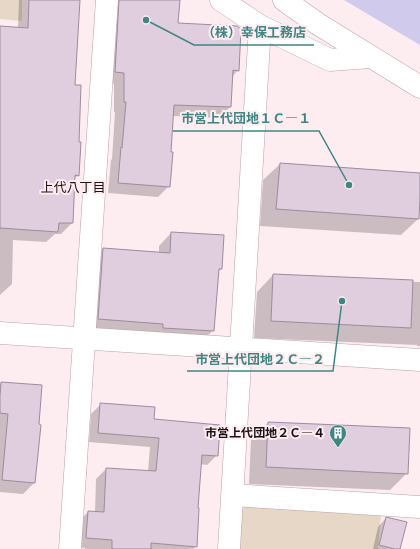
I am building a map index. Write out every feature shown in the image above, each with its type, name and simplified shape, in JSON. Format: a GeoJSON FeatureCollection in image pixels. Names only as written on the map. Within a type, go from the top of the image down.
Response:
{"type":"FeatureCollection","features":[{"type":"Feature","properties":{"kind":"street"},"geometry":{"type":"LineString","coordinates":[[70,549],[107,0]]}},
{"type":"Feature","properties":{"kind":"street"},"geometry":{"type":"LineString","coordinates":[[221,0],[260,26],[330,60],[370,57]]}},
{"type":"Feature","properties":{"kind":"street"},"geometry":{"type":"LineString","coordinates":[[284,0],[318,24],[420,87]]}},
{"type":"Feature","properties":{"kind":"street"},"geometry":{"type":"LineString","coordinates":[[229,549],[260,26]]}},
{"type":"Feature","properties":{"kind":"street"},"geometry":{"type":"LineString","coordinates":[[0,333],[420,360]]}},
{"type":"Feature","properties":{"kind":"street"},"geometry":{"type":"LineString","coordinates":[[232,495],[420,507]]}},
{"type":"Feature","properties":{"kind":"shaded area"},"geometry":{"type":"Polygon","coordinates":[[[0,0],[22,0],[22,21],[0,19],[0,0]]]}},
{"type":"Feature","properties":{"kind":"shaded area"},"geometry":{"type":"Polygon","coordinates":[[[344,0],[420,0],[420,45],[344,0]]]}},
{"type":"Feature","properties":{"kind":"shaded area"},"geometry":{"type":"Polygon","coordinates":[[[239,505],[381,514],[378,549],[237,549],[239,505]]]}},
{"type":"Feature","properties":{"kind":"building"},"geometry":{"type":"Polygon","coordinates":[[[29,0],[80,0],[75,85],[81,85],[79,142],[81,142],[79,176],[75,175],[73,223],[59,223],[58,232],[0,228],[0,26],[28,28],[29,0]]]}},
{"type":"Feature","properties":{"kind":"building"},"geometry":{"type":"Polygon","coordinates":[[[119,0],[180,0],[178,23],[237,26],[241,29],[239,71],[233,70],[231,107],[174,105],[171,152],[173,152],[170,187],[118,183],[126,102],[124,102],[124,73],[115,72],[119,0]]]}},
{"type":"Feature","properties":{"kind":"building"},"geometry":{"type":"Polygon","coordinates":[[[280,163],[420,173],[419,219],[276,209],[280,163]]]}},
{"type":"Feature","properties":{"kind":"building"},"geometry":{"type":"Polygon","coordinates":[[[171,232],[224,235],[222,269],[219,269],[214,331],[163,328],[163,324],[98,319],[103,248],[170,253],[171,232]]]}},
{"type":"Feature","properties":{"kind":"building"},"geometry":{"type":"Polygon","coordinates":[[[273,274],[413,280],[411,328],[271,321],[273,274]]]}},
{"type":"Feature","properties":{"kind":"building"},"geometry":{"type":"Polygon","coordinates":[[[1,382],[42,385],[39,424],[41,425],[35,483],[2,480],[8,414],[0,413],[1,382]]]}},
{"type":"Feature","properties":{"kind":"building"},"geometry":{"type":"Polygon","coordinates":[[[100,403],[155,407],[154,419],[220,425],[218,456],[202,455],[197,547],[151,543],[151,549],[112,549],[112,540],[86,538],[88,511],[104,512],[106,468],[156,471],[159,438],[98,433],[100,403]]]}},
{"type":"Feature","properties":{"kind":"building","name":"市営上代団地２Ｃ―４"},"geometry":{"type":"Polygon","coordinates":[[[268,422],[410,428],[408,474],[266,467],[268,422]]]}},
{"type":"Feature","properties":{"kind":"building"},"geometry":{"type":"Polygon","coordinates":[[[386,517],[407,522],[400,549],[379,545],[386,517]]]}},
{"type":"Feature","properties":{"kind":"place","name":"（株）幸保工務店"},"geometry":{"type":"Point","coordinates":[146,20]}},
{"type":"Feature","properties":{"kind":"place","name":"市営上代団地１Ｃ―１"},"geometry":{"type":"Point","coordinates":[349,185]}},
{"type":"Feature","properties":{"kind":"place","name":"市営上代団地２Ｃ―２"},"geometry":{"type":"Point","coordinates":[342,301]}},
{"type":"Feature","properties":{"kind":"place","name":"市営上代団地２Ｃ―４"},"geometry":{"type":"Point","coordinates":[338,448]}},
{"type":"Feature","properties":{"kind":"district","name":"上代八丁目"},"geometry":{"type":"Point","coordinates":[73,187]}}]}
